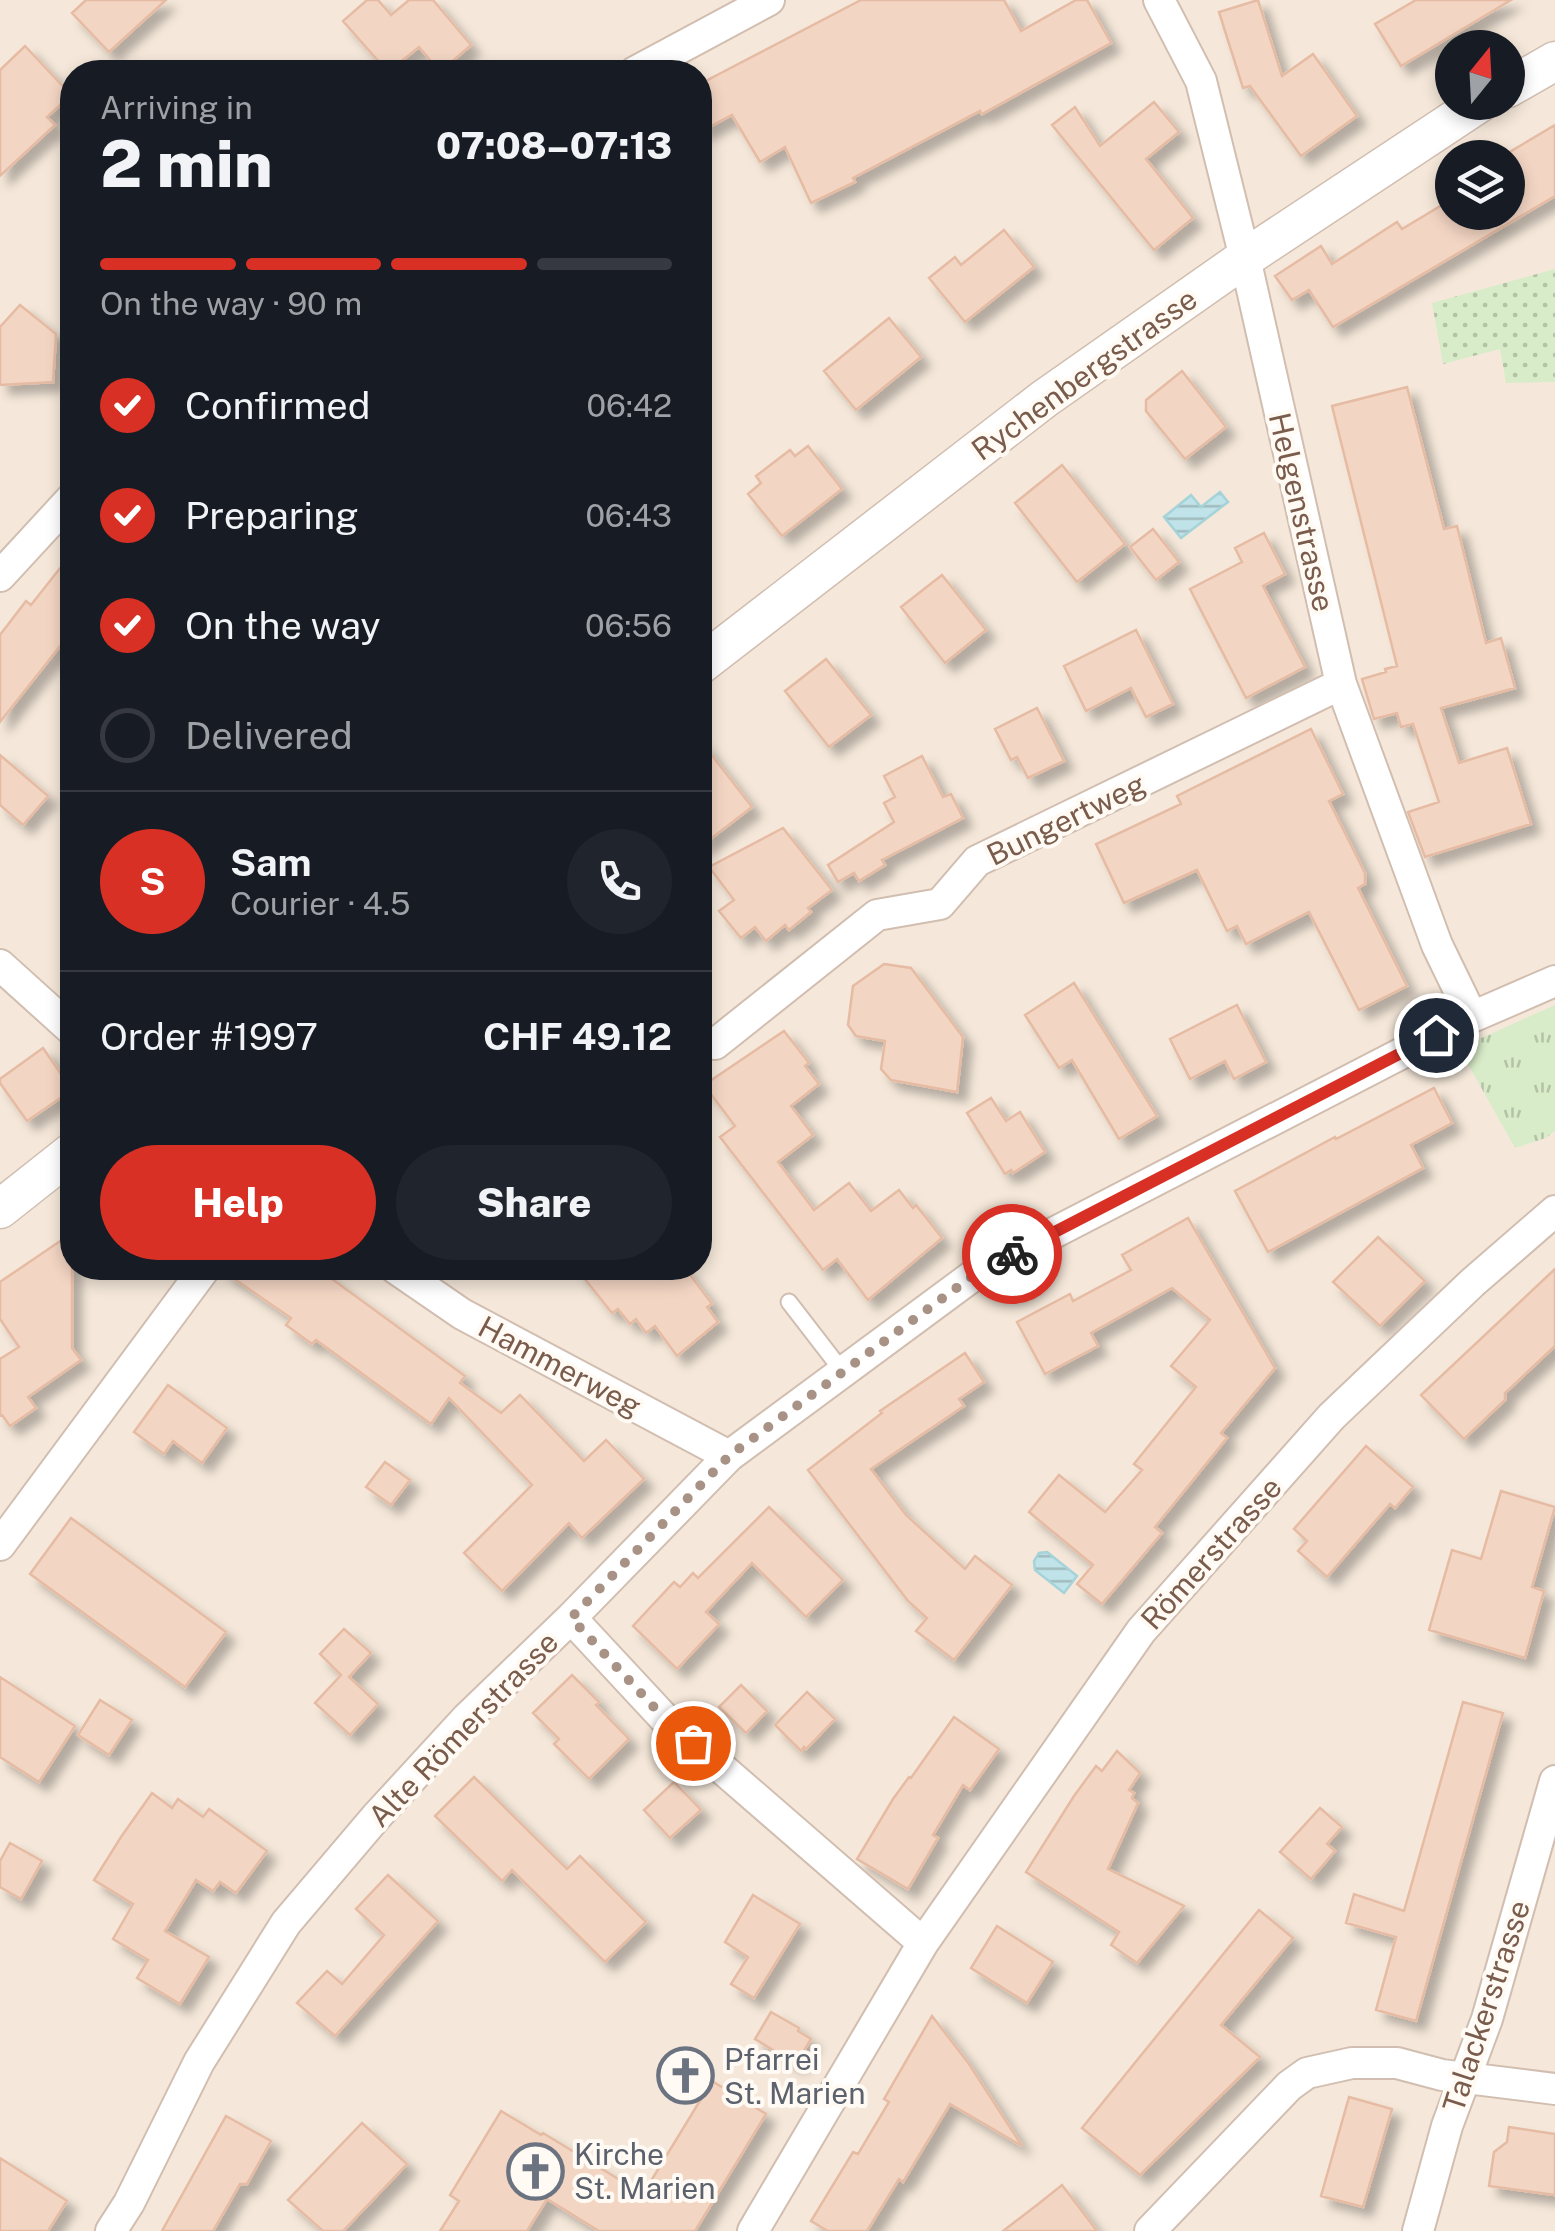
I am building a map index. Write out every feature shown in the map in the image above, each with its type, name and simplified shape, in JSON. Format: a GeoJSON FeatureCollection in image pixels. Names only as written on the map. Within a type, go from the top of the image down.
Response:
{"type":"FeatureCollection","features":[{"type":"Feature","properties":{"kind":"street"},"geometry":{"type":"LineString","coordinates":[[657,60],[770,0]]}},
{"type":"Feature","properties":{"kind":"street","name":"Helgenstrasse"},"geometry":{"type":"LineString","coordinates":[[1159,0],[1200,81],[1245,258],[1341,684],[1436,945],[1472,1017]]}},
{"type":"Feature","properties":{"kind":"street"},"geometry":{"type":"LineString","coordinates":[[1525,78],[1555,60]]}},
{"type":"Feature","properties":{"kind":"street","name":"Rychenbergstrasse"},"geometry":{"type":"LineString","coordinates":[[712,656],[1044,399],[1245,258],[1454,120]]}},
{"type":"Feature","properties":{"kind":"street"},"geometry":{"type":"LineString","coordinates":[[0,576],[60,511]]}},
{"type":"Feature","properties":{"kind":"street","name":"Bungertweg"},"geometry":{"type":"LineString","coordinates":[[715,1044],[877,915],[940,904],[978,861],[1341,684]]}},
{"type":"Feature","properties":{"kind":"street"},"geometry":{"type":"LineString","coordinates":[[0,965],[60,1019]]}},
{"type":"Feature","properties":{"kind":"street","name":"Alte Römerstrasse"},"geometry":{"type":"LineString","coordinates":[[111,2231],[129,2204],[199,2062],[286,1923],[467,1718],[729,1456],[978,1272],[1472,1017],[1555,980]]}},
{"type":"Feature","properties":{"kind":"street"},"geometry":{"type":"LineString","coordinates":[[0,1209],[60,1162]]}},
{"type":"Feature","properties":{"kind":"street","name":"Römerstrasse"},"geometry":{"type":"LineString","coordinates":[[753,2231],[923,1943],[1141,1631],[1332,1416],[1472,1283],[1555,1211]]}},
{"type":"Feature","properties":{"kind":"street"},"geometry":{"type":"LineString","coordinates":[[0,1545],[196,1280]]}},
{"type":"Feature","properties":{"kind":"street","name":"Hammerweg"},"geometry":{"type":"LineString","coordinates":[[413,1280],[462,1314],[729,1456]]}},
{"type":"Feature","properties":{"kind":"street"},"geometry":{"type":"LineString","coordinates":[[571,1618],[665,1719],[923,1943]]}},
{"type":"Feature","properties":{"kind":"street","name":"Talackerstrasse"},"geometry":{"type":"LineString","coordinates":[[1418,2231],[1448,2126],[1487,2019],[1555,1781]]}},
{"type":"Feature","properties":{"kind":"street"},"geometry":{"type":"LineString","coordinates":[[1150,2231],[1289,2086],[1307,2073],[1352,2063],[1397,2062],[1465,2078],[1555,2089]]}},
{"type":"Feature","properties":{"kind":"lane"},"geometry":{"type":"LineString","coordinates":[[789,1302],[842,1372]]}},
{"type":"Feature","properties":{"kind":"shaded area"},"geometry":{"type":"Polygon","coordinates":[[[0,0],[1555,0],[1555,2231],[0,2231],[0,0]]]}},
{"type":"Feature","properties":{"kind":"green space"},"geometry":{"type":"Polygon","coordinates":[[[1555,269],[1555,382],[1506,383],[1500,349],[1443,364],[1432,303],[1555,269]]]}},
{"type":"Feature","properties":{"kind":"green space"},"geometry":{"type":"Polygon","coordinates":[[[1555,1005],[1555,1131],[1515,1148],[1459,1048],[1555,1005]]]}},
{"type":"Feature","properties":{"kind":"water"},"geometry":{"type":"Polygon","coordinates":[[[1220,492],[1228,502],[1181,538],[1164,517],[1191,495],[1201,507],[1220,492]]]}},
{"type":"Feature","properties":{"kind":"water"},"geometry":{"type":"Polygon","coordinates":[[[1047,1552],[1077,1576],[1064,1593],[1035,1570],[1034,1561],[1039,1553],[1047,1552]]]}},
{"type":"Feature","properties":{"kind":"building"},"geometry":{"type":"Polygon","coordinates":[[[86,0],[166,0],[109,52],[72,13],[86,0]]]}},
{"type":"Feature","properties":{"kind":"building"},"geometry":{"type":"Polygon","coordinates":[[[367,0],[378,0],[391,15],[409,0],[433,0],[471,45],[454,60],[430,60],[419,47],[403,60],[377,60],[343,21],[367,0]]]}},
{"type":"Feature","properties":{"kind":"building"},"geometry":{"type":"Polygon","coordinates":[[[861,0],[1004,0],[1021,31],[1076,0],[1087,0],[1111,43],[811,203],[785,147],[760,162],[732,115],[712,126],[712,78],[861,0]]]}},
{"type":"Feature","properties":{"kind":"building"},"geometry":{"type":"Polygon","coordinates":[[[1258,0],[1282,76],[1313,54],[1357,116],[1301,156],[1250,86],[1243,88],[1219,12],[1258,0]]]}},
{"type":"Feature","properties":{"kind":"building"},"geometry":{"type":"Polygon","coordinates":[[[1416,0],[1511,0],[1461,30],[1435,30],[1435,46],[1401,66],[1375,24],[1416,0]]]}},
{"type":"Feature","properties":{"kind":"building"},"geometry":{"type":"Polygon","coordinates":[[[25,46],[60,83],[60,105],[47,117],[55,125],[0,176],[0,70],[25,46]]]}},
{"type":"Feature","properties":{"kind":"building"},"geometry":{"type":"Polygon","coordinates":[[[1154,102],[1179,132],[1146,159],[1193,218],[1154,250],[1052,125],[1075,107],[1100,146],[1154,102]]]}},
{"type":"Feature","properties":{"kind":"building"},"geometry":{"type":"Polygon","coordinates":[[[1555,125],[1555,196],[1525,214],[1525,143],[1555,125]]]}},
{"type":"Feature","properties":{"kind":"building"},"geometry":{"type":"Polygon","coordinates":[[[1435,209],[1435,230],[1497,230],[1333,327],[1309,290],[1292,300],[1275,276],[1321,246],[1332,264],[1397,222],[1402,229],[1435,209]]]}},
{"type":"Feature","properties":{"kind":"building"},"geometry":{"type":"Polygon","coordinates":[[[1004,230],[1034,267],[965,322],[929,278],[955,257],[961,265],[1004,230]]]}},
{"type":"Feature","properties":{"kind":"building"},"geometry":{"type":"Polygon","coordinates":[[[20,305],[56,334],[53,382],[0,385],[0,327],[20,305]]]}},
{"type":"Feature","properties":{"kind":"building"},"geometry":{"type":"Polygon","coordinates":[[[889,318],[921,357],[856,410],[824,371],[889,318]]]}},
{"type":"Feature","properties":{"kind":"building"},"geometry":{"type":"Polygon","coordinates":[[[1182,371],[1226,427],[1185,459],[1146,411],[1146,400],[1182,371]]]}},
{"type":"Feature","properties":{"kind":"building"},"geometry":{"type":"Polygon","coordinates":[[[1407,387],[1444,529],[1457,526],[1486,643],[1501,638],[1515,688],[1441,708],[1459,763],[1507,748],[1531,824],[1425,857],[1408,812],[1439,802],[1413,724],[1401,727],[1397,713],[1374,719],[1362,679],[1397,666],[1332,406],[1407,387]]]}},
{"type":"Feature","properties":{"kind":"building"},"geometry":{"type":"Polygon","coordinates":[[[808,446],[842,489],[782,536],[748,494],[761,483],[756,476],[790,450],[795,456],[808,446]]]}},
{"type":"Feature","properties":{"kind":"building"},"geometry":{"type":"Polygon","coordinates":[[[1062,465],[1125,544],[1077,582],[1015,503],[1062,465]]]}},
{"type":"Feature","properties":{"kind":"building"},"geometry":{"type":"Polygon","coordinates":[[[1153,529],[1179,562],[1156,580],[1130,547],[1153,529]]]}},
{"type":"Feature","properties":{"kind":"building"},"geometry":{"type":"Polygon","coordinates":[[[1264,533],[1285,574],[1263,586],[1305,667],[1246,698],[1190,589],[1242,562],[1235,548],[1264,533]]]}},
{"type":"Feature","properties":{"kind":"building"},"geometry":{"type":"Polygon","coordinates":[[[60,568],[60,646],[0,722],[0,635],[26,601],[31,605],[60,568]]]}},
{"type":"Feature","properties":{"kind":"building"},"geometry":{"type":"Polygon","coordinates":[[[942,575],[986,630],[945,663],[901,607],[942,575]]]}},
{"type":"Feature","properties":{"kind":"building"},"geometry":{"type":"Polygon","coordinates":[[[1136,630],[1173,704],[1146,717],[1131,688],[1086,711],[1064,666],[1136,630]]]}},
{"type":"Feature","properties":{"kind":"building"},"geometry":{"type":"Polygon","coordinates":[[[826,659],[871,715],[829,747],[785,691],[826,659]]]}},
{"type":"Feature","properties":{"kind":"building"},"geometry":{"type":"Polygon","coordinates":[[[1037,708],[1064,761],[1028,778],[1017,757],[1011,760],[995,729],[1037,708]]]}},
{"type":"Feature","properties":{"kind":"building"},"geometry":{"type":"Polygon","coordinates":[[[1311,729],[1343,794],[1329,801],[1365,873],[1365,884],[1358,888],[1407,986],[1359,1010],[1309,912],[1246,944],[1237,926],[1227,931],[1197,870],[1124,903],[1096,844],[1181,804],[1177,796],[1311,729]]]}},
{"type":"Feature","properties":{"kind":"building"},"geometry":{"type":"Polygon","coordinates":[[[0,755],[48,796],[23,825],[0,805],[0,755]]]}},
{"type":"Feature","properties":{"kind":"building"},"geometry":{"type":"Polygon","coordinates":[[[712,755],[752,807],[712,838],[712,755]]]}},
{"type":"Feature","properties":{"kind":"building"},"geometry":{"type":"Polygon","coordinates":[[[922,756],[943,797],[951,794],[963,818],[882,860],[885,865],[859,881],[854,873],[838,882],[828,865],[894,822],[884,803],[895,797],[884,776],[922,756]]]}},
{"type":"Feature","properties":{"kind":"building"},"geometry":{"type":"Polygon","coordinates":[[[783,828],[832,890],[808,908],[811,912],[789,930],[785,925],[766,941],[755,927],[741,938],[719,911],[734,900],[712,865],[783,828]]]}},
{"type":"Feature","properties":{"kind":"building"},"geometry":{"type":"Polygon","coordinates":[[[884,964],[911,968],[963,1037],[957,1092],[891,1080],[881,1069],[885,1041],[856,1036],[848,1025],[853,986],[884,964]]]}},
{"type":"Feature","properties":{"kind":"building"},"geometry":{"type":"Polygon","coordinates":[[[1074,983],[1157,1116],[1119,1139],[1072,1060],[1059,1068],[1025,1015],[1074,983]]]}},
{"type":"Feature","properties":{"kind":"building"},"geometry":{"type":"Polygon","coordinates":[[[1237,1005],[1266,1062],[1234,1079],[1225,1061],[1190,1079],[1170,1039],[1237,1005]]]}},
{"type":"Feature","properties":{"kind":"building"},"geometry":{"type":"Polygon","coordinates":[[[784,1031],[809,1063],[805,1066],[819,1084],[791,1106],[813,1135],[778,1162],[814,1210],[849,1183],[871,1211],[899,1190],[942,1238],[868,1300],[837,1259],[823,1270],[720,1137],[735,1126],[712,1096],[712,1080],[784,1031]]]}},
{"type":"Feature","properties":{"kind":"building"},"geometry":{"type":"Polygon","coordinates":[[[43,1048],[60,1073],[60,1098],[27,1121],[0,1079],[43,1048]]]}},
{"type":"Feature","properties":{"kind":"building"},"geometry":{"type":"Polygon","coordinates":[[[1434,1088],[1452,1123],[1411,1145],[1423,1168],[1268,1252],[1235,1191],[1434,1088]]]}},
{"type":"Feature","properties":{"kind":"building"},"geometry":{"type":"Polygon","coordinates":[[[991,1098],[1006,1121],[1020,1112],[1045,1152],[1013,1173],[1011,1170],[1005,1174],[967,1113],[991,1098]]]}},
{"type":"Feature","properties":{"kind":"building"},"geometry":{"type":"Polygon","coordinates":[[[1188,1218],[1275,1368],[1221,1433],[1227,1438],[1155,1527],[1162,1533],[1102,1604],[1077,1584],[1093,1565],[1029,1512],[1059,1475],[1105,1512],[1142,1470],[1134,1464],[1196,1387],[1171,1366],[1210,1320],[1172,1288],[1091,1333],[1098,1346],[1045,1374],[1017,1322],[1070,1294],[1073,1301],[1131,1270],[1122,1255],[1188,1218]]]}},
{"type":"Feature","properties":{"kind":"building"},"geometry":{"type":"Polygon","coordinates":[[[1378,1237],[1425,1281],[1380,1326],[1333,1282],[1378,1237]]]}},
{"type":"Feature","properties":{"kind":"building"},"geometry":{"type":"Polygon","coordinates":[[[60,1241],[60,1280],[72,1280],[72,1348],[81,1360],[28,1397],[36,1408],[10,1426],[0,1416],[0,1359],[19,1347],[0,1319],[0,1282],[60,1241]]]}},
{"type":"Feature","properties":{"kind":"building"},"geometry":{"type":"Polygon","coordinates":[[[1555,1269],[1555,1346],[1464,1439],[1421,1395],[1555,1269]]]}},
{"type":"Feature","properties":{"kind":"building"},"geometry":{"type":"Polygon","coordinates":[[[236,1280],[333,1280],[465,1376],[460,1383],[501,1413],[520,1395],[584,1461],[606,1440],[644,1479],[582,1538],[569,1523],[502,1591],[464,1553],[532,1485],[449,1398],[431,1424],[316,1340],[312,1344],[286,1325],[291,1318],[236,1280]]]}},
{"type":"Feature","properties":{"kind":"building"},"geometry":{"type":"Polygon","coordinates":[[[586,1280],[694,1280],[712,1304],[707,1307],[718,1322],[677,1356],[655,1326],[646,1333],[636,1319],[630,1324],[618,1309],[612,1313],[586,1280]]]}},
{"type":"Feature","properties":{"kind":"building"},"geometry":{"type":"Polygon","coordinates":[[[965,1353],[984,1382],[959,1399],[964,1406],[871,1469],[906,1515],[965,1569],[975,1556],[1012,1585],[954,1660],[916,1631],[927,1618],[908,1601],[808,1470],[880,1411],[965,1353]]]}},
{"type":"Feature","properties":{"kind":"building"},"geometry":{"type":"Polygon","coordinates":[[[168,1385],[227,1428],[202,1463],[173,1441],[164,1454],[134,1432],[168,1385]]]}},
{"type":"Feature","properties":{"kind":"building"},"geometry":{"type":"Polygon","coordinates":[[[1366,1446],[1413,1487],[1395,1508],[1390,1504],[1327,1577],[1298,1551],[1307,1541],[1294,1529],[1366,1446]]]}},
{"type":"Feature","properties":{"kind":"building"},"geometry":{"type":"Polygon","coordinates":[[[385,1462],[410,1480],[391,1505],[366,1487],[385,1462]]]}},
{"type":"Feature","properties":{"kind":"building"},"geometry":{"type":"Polygon","coordinates":[[[1501,1491],[1555,1507],[1532,1587],[1544,1591],[1525,1658],[1429,1630],[1452,1550],[1481,1559],[1501,1491]]]}},
{"type":"Feature","properties":{"kind":"building"},"geometry":{"type":"Polygon","coordinates":[[[769,1507],[843,1580],[806,1617],[752,1563],[706,1612],[719,1624],[677,1669],[633,1626],[674,1582],[680,1587],[693,1573],[698,1578],[769,1507]]]}},
{"type":"Feature","properties":{"kind":"building"},"geometry":{"type":"Polygon","coordinates":[[[71,1518],[226,1632],[185,1687],[30,1574],[71,1518]]]}},
{"type":"Feature","properties":{"kind":"building"},"geometry":{"type":"Polygon","coordinates":[[[344,1629],[371,1653],[349,1677],[378,1704],[350,1735],[315,1703],[341,1675],[320,1654],[344,1629]]]}},
{"type":"Feature","properties":{"kind":"building"},"geometry":{"type":"Polygon","coordinates":[[[572,1675],[629,1739],[589,1779],[554,1744],[559,1739],[533,1713],[572,1675]]]}},
{"type":"Feature","properties":{"kind":"building"},"geometry":{"type":"Polygon","coordinates":[[[0,1677],[75,1726],[39,1782],[0,1757],[0,1677]]]}},
{"type":"Feature","properties":{"kind":"building"},"geometry":{"type":"Polygon","coordinates":[[[741,1685],[767,1711],[746,1733],[719,1707],[741,1685]]]}},
{"type":"Feature","properties":{"kind":"building"},"geometry":{"type":"Polygon","coordinates":[[[807,1692],[835,1719],[801,1751],[775,1725],[807,1692]]]}},
{"type":"Feature","properties":{"kind":"building"},"geometry":{"type":"Polygon","coordinates":[[[100,1700],[132,1720],[109,1755],[78,1735],[100,1700]]]}},
{"type":"Feature","properties":{"kind":"building"},"geometry":{"type":"Polygon","coordinates":[[[1463,1702],[1503,1713],[1416,2021],[1376,2010],[1396,1937],[1346,1923],[1354,1894],[1404,1911],[1463,1702]]]}},
{"type":"Feature","properties":{"kind":"building"},"geometry":{"type":"Polygon","coordinates":[[[954,1717],[999,1749],[970,1790],[963,1785],[933,1835],[938,1838],[908,1889],[857,1859],[893,1799],[954,1717]]]}},
{"type":"Feature","properties":{"kind":"building"},"geometry":{"type":"Polygon","coordinates":[[[1117,1751],[1140,1773],[1129,1790],[1138,1803],[1108,1869],[1184,1906],[1137,1963],[1111,1945],[1119,1932],[1026,1872],[1096,1766],[1102,1771],[1117,1751]]]}},
{"type":"Feature","properties":{"kind":"building"},"geometry":{"type":"Polygon","coordinates":[[[474,1777],[567,1869],[580,1856],[646,1922],[605,1962],[512,1870],[502,1881],[435,1816],[474,1777]]]}},
{"type":"Feature","properties":{"kind":"building"},"geometry":{"type":"Polygon","coordinates":[[[674,1782],[701,1810],[670,1838],[644,1810],[674,1782]]]}},
{"type":"Feature","properties":{"kind":"building"},"geometry":{"type":"Polygon","coordinates":[[[152,1793],[172,1808],[178,1799],[203,1817],[209,1809],[267,1851],[236,1893],[220,1882],[213,1891],[196,1880],[165,1931],[209,1957],[180,2004],[137,1978],[148,1960],[113,1939],[133,1904],[94,1880],[152,1793]]]}},
{"type":"Feature","properties":{"kind":"building"},"geometry":{"type":"Polygon","coordinates":[[[1320,1808],[1342,1827],[1327,1844],[1335,1851],[1311,1879],[1280,1852],[1320,1808]]]}},
{"type":"Feature","properties":{"kind":"building"},"geometry":{"type":"Polygon","coordinates":[[[10,1843],[42,1861],[21,1899],[0,1887],[0,1861],[10,1843]]]}},
{"type":"Feature","properties":{"kind":"building"},"geometry":{"type":"Polygon","coordinates":[[[388,1875],[438,1921],[335,2036],[297,2003],[327,1971],[342,1984],[384,1935],[356,1909],[388,1875]]]}},
{"type":"Feature","properties":{"kind":"building"},"geometry":{"type":"Polygon","coordinates":[[[753,1895],[800,1924],[754,1998],[731,1984],[748,1957],[725,1942],[753,1895]]]}},
{"type":"Feature","properties":{"kind":"building"},"geometry":{"type":"Polygon","coordinates":[[[1259,1910],[1293,1938],[1221,2025],[1260,2057],[1140,2175],[1082,2128],[1259,1910]]]}},
{"type":"Feature","properties":{"kind":"building"},"geometry":{"type":"Polygon","coordinates":[[[997,1926],[1053,1962],[1027,2003],[971,1968],[997,1926]]]}},
{"type":"Feature","properties":{"kind":"building"},"geometry":{"type":"Polygon","coordinates":[[[771,2012],[811,2039],[796,2064],[755,2039],[771,2012]]]}},
{"type":"Feature","properties":{"kind":"building"},"geometry":{"type":"Polygon","coordinates":[[[932,2016],[969,2064],[1022,2146],[950,2104],[903,2182],[899,2179],[867,2231],[828,2231],[811,2221],[889,2102],[884,2099],[932,2016]]]}},
{"type":"Feature","properties":{"kind":"building","name":"Kirche St. Marien"},"geometry":{"type":"Polygon","coordinates":[[[712,2081],[766,2114],[695,2231],[599,2231],[547,2199],[527,2231],[440,2231],[459,2201],[450,2195],[501,2111],[643,2194],[712,2081]]]}},
{"type":"Feature","properties":{"kind":"building"},"geometry":{"type":"Polygon","coordinates":[[[1349,2097],[1392,2109],[1363,2207],[1321,2196],[1349,2097]]]}},
{"type":"Feature","properties":{"kind":"building"},"geometry":{"type":"Polygon","coordinates":[[[226,2116],[271,2141],[247,2184],[240,2184],[213,2231],[162,2231],[226,2116]]]}},
{"type":"Feature","properties":{"kind":"building"},"geometry":{"type":"Polygon","coordinates":[[[362,2123],[407,2164],[343,2231],[323,2231],[288,2200],[362,2123]]]}},
{"type":"Feature","properties":{"kind":"building"},"geometry":{"type":"Polygon","coordinates":[[[1509,2127],[1555,2134],[1555,2195],[1489,2186],[1494,2152],[1507,2142],[1509,2127]]]}},
{"type":"Feature","properties":{"kind":"building"},"geometry":{"type":"Polygon","coordinates":[[[0,2158],[67,2201],[48,2231],[0,2231],[0,2158]]]}},
{"type":"Feature","properties":{"kind":"building"},"geometry":{"type":"Polygon","coordinates":[[[1062,2185],[1097,2231],[1003,2231],[1037,2205],[1062,2185]]]}},
{"type":"Feature","properties":{"kind":"way so far"},"geometry":{"type":"LineString","coordinates":[[693,1743],[665,1719],[571,1618],[729,1456],[978,1272],[1012,1254]]}},
{"type":"Feature","properties":{"kind":"place","name":"Pfarrei St. Marien"},"geometry":{"type":"Point","coordinates":[685,2076]}},
{"type":"Feature","properties":{"kind":"place","name":"Kirche St. Marien"},"geometry":{"type":"Point","coordinates":[535,2171]}},
{"type":"Feature","properties":{"kind":"route"},"geometry":{"type":"LineString","coordinates":[[1012,1254],[1436,1035]]}}]}
